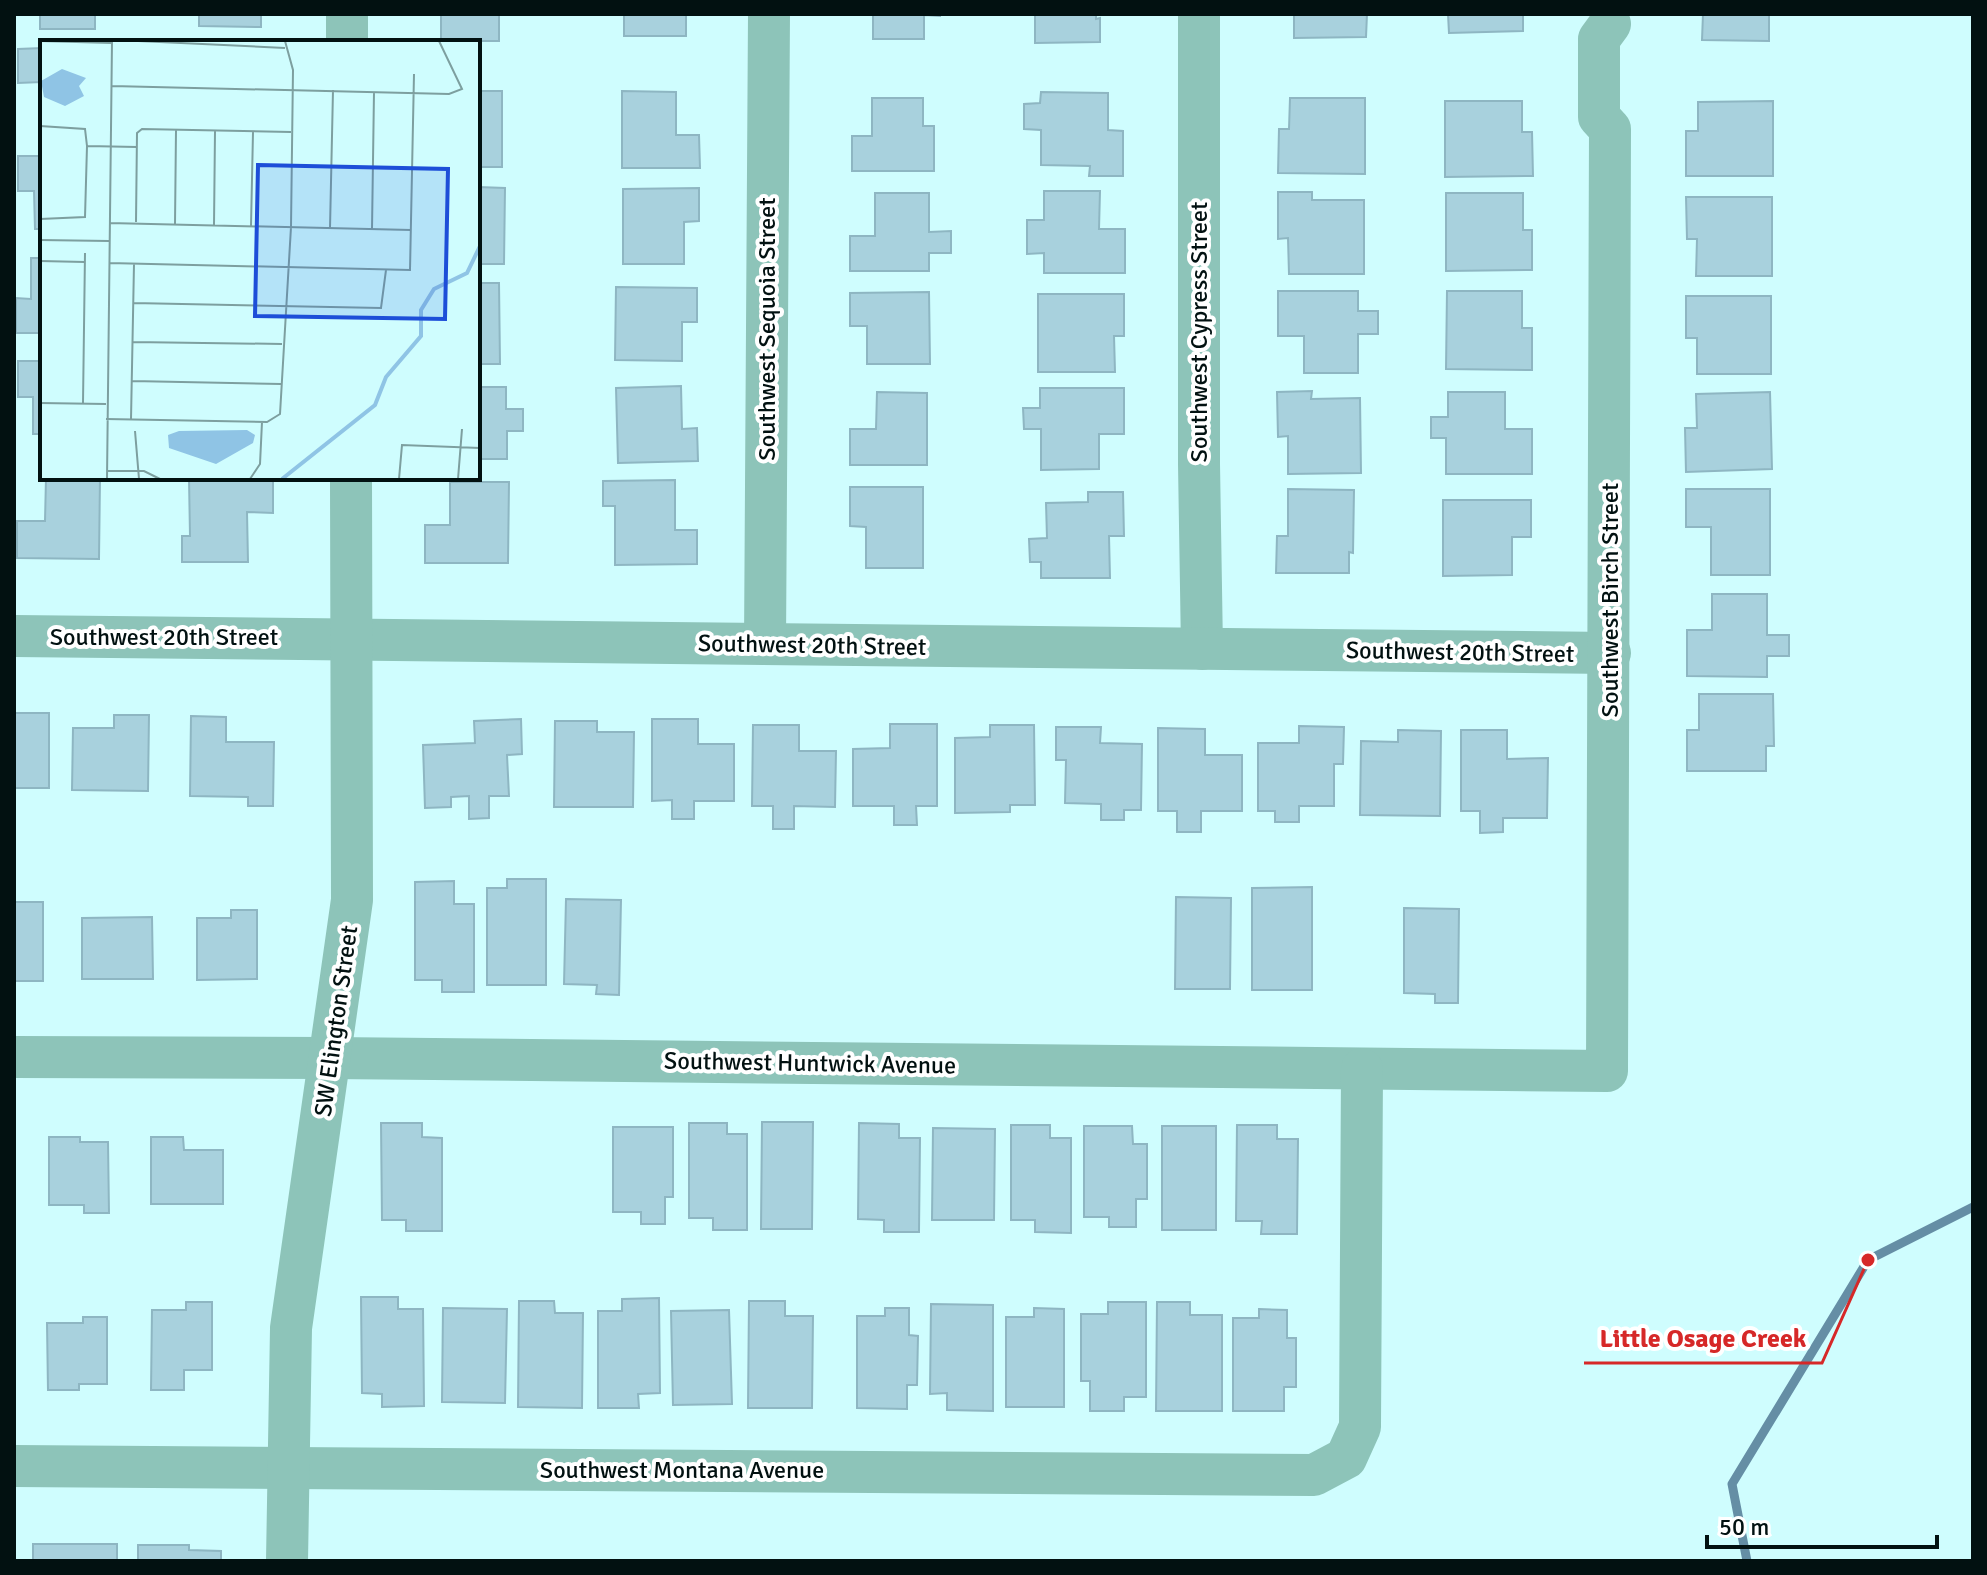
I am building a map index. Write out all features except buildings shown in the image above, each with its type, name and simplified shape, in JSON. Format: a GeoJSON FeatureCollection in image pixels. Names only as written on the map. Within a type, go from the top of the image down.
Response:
{"type":"FeatureCollection","features":[{"type":"Feature","properties":{"kind":"street"},"geometry":{"type":"LineString","coordinates":[[347,14],[347,40]]}},
{"type":"Feature","properties":{"kind":"street","name":"Southwest Sequoia Street"},"geometry":{"type":"LineString","coordinates":[[765,644],[769,14]]}},
{"type":"Feature","properties":{"kind":"street","name":"Southwest Cypress Street"},"geometry":{"type":"LineString","coordinates":[[1199,14],[1202,649]]}},
{"type":"Feature","properties":{"kind":"street","name":"Southwest Birch Street"},"geometry":{"type":"LineString","coordinates":[[1607,1071],[1610,129],[1622,117],[1622,40],[1610,19]]}},
{"type":"Feature","properties":{"kind":"street","name":"SW Elington Street"},"geometry":{"type":"LineString","coordinates":[[287,1561],[291,1328],[352,900],[351,480]]}},
{"type":"Feature","properties":{"kind":"street","name":"Southwest 20th Street"},"geometry":{"type":"LineString","coordinates":[[14,636],[1610,653]]}},
{"type":"Feature","properties":{"kind":"street","name":"Southwest Huntwick Avenue"},"geometry":{"type":"LineString","coordinates":[[14,1057],[1607,1071]]}},
{"type":"Feature","properties":{"kind":"street","name":"Southwest Montana Avenue"},"geometry":{"type":"LineString","coordinates":[[14,1466],[1314,1475],[1346,1458],[1360,1427],[1362,1069]]}},
{"type":"Feature","properties":{"kind":"waterway"},"geometry":{"type":"LineString","coordinates":[[1747,1561],[1732,1484],[1868,1260],[1973,1207]]}},
{"type":"Feature","properties":{"kind":"place","name":"Little Osage Creek"},"geometry":{"type":"Point","coordinates":[1868,1260]}}]}
